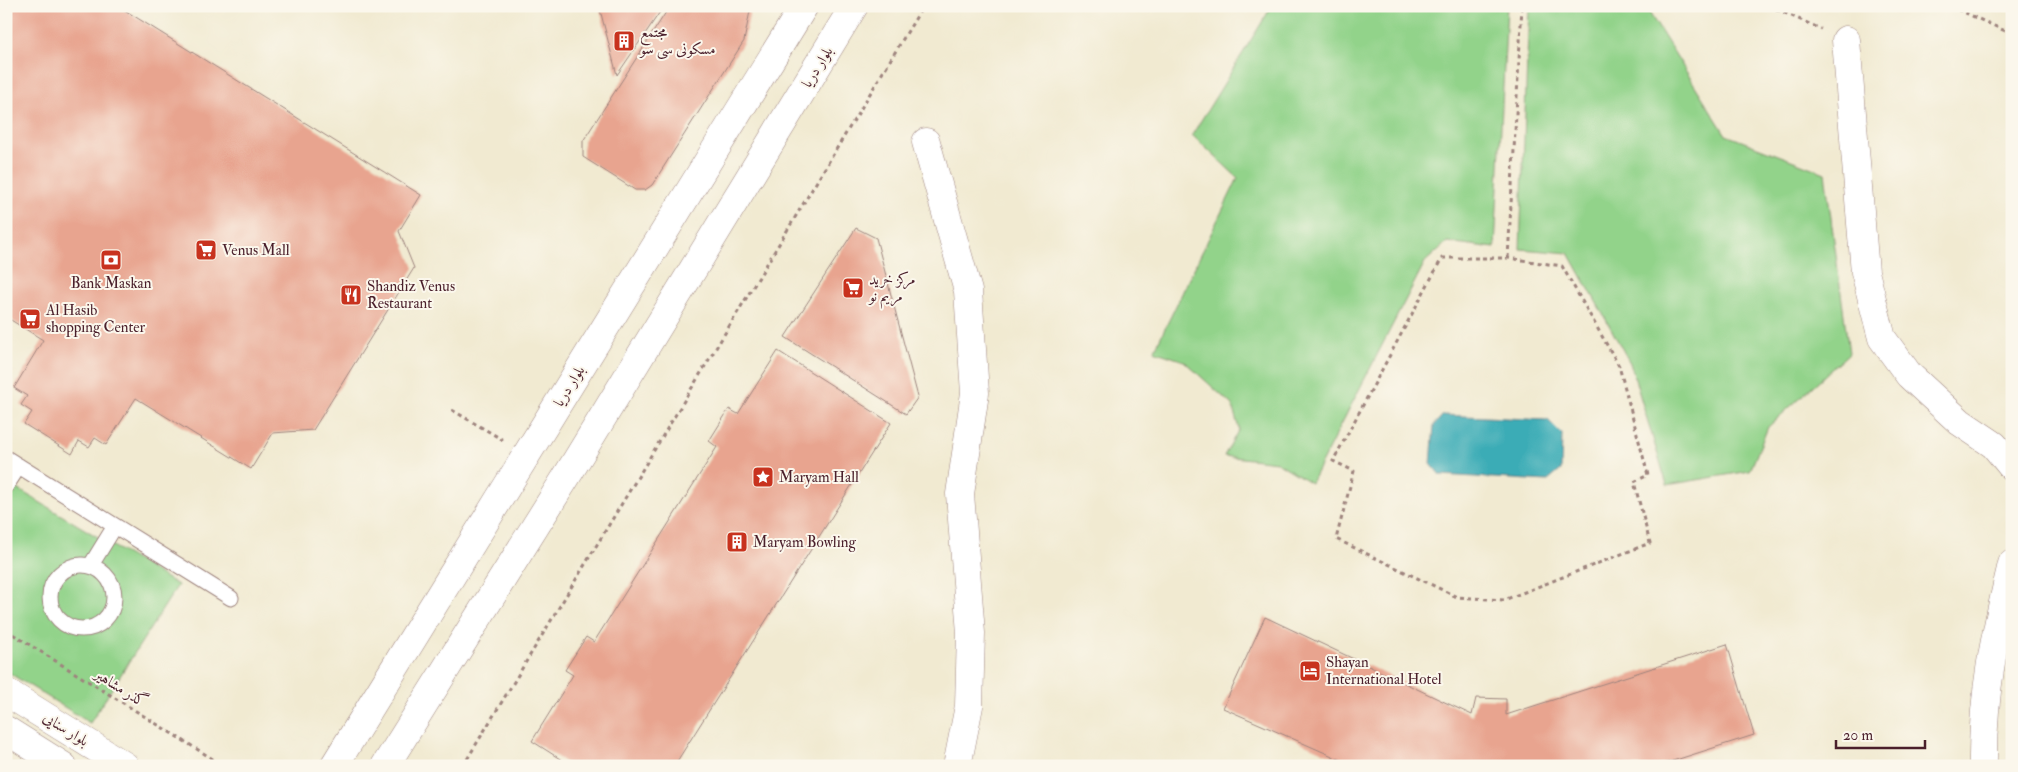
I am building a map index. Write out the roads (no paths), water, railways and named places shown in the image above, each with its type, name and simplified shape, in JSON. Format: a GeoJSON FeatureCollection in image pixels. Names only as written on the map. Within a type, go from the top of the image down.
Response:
{"type":"FeatureCollection","features":[{"type":"Feature","properties":{"kind":"main road","name":"بلوار دریا"},"geometry":{"type":"LineString","coordinates":[[334,766],[804,6]]}},
{"type":"Feature","properties":{"kind":"main road","name":"بلوار دریا"},"geometry":{"type":"LineString","coordinates":[[385,766],[565,479],[854,6]]}},
{"type":"Feature","properties":{"kind":"main road"},"geometry":{"type":"LineString","coordinates":[[1846,40],[1866,272],[1882,338],[1909,374],[1960,422],[1994,445],[2012,467]]}},
{"type":"Feature","properties":{"kind":"main road"},"geometry":{"type":"LineString","coordinates":[[926,142],[968,291],[975,393],[960,494],[971,633],[969,706],[956,766]]}},
{"type":"Feature","properties":{"kind":"main road"},"geometry":{"type":"LineString","coordinates":[[643,268],[680,291]]}},
{"type":"Feature","properties":{"kind":"main road"},"geometry":{"type":"LineString","coordinates":[[1984,766],[1983,724],[1991,654],[2012,564]]}},
{"type":"Feature","properties":{"kind":"main road"},"geometry":{"type":"LineString","coordinates":[[417,634],[452,657]]}},
{"type":"Feature","properties":{"kind":"main road","name":"بلوار سنایی"},"geometry":{"type":"LineString","coordinates":[[6,692],[126,766]]}},
{"type":"Feature","properties":{"kind":"main road"},"geometry":{"type":"LineString","coordinates":[[6,730],[63,766]]}},
{"type":"Feature","properties":{"kind":"lane"},"geometry":{"type":"LineString","coordinates":[[6,486],[13,462],[231,598]]}},
{"type":"Feature","properties":{"kind":"lane"},"geometry":{"type":"LineString","coordinates":[[91,565],[115,526]]}},
{"type":"Feature","properties":{"kind":"lane"},"geometry":{"type":"LineString","coordinates":[[72,565],[91,565],[108,577],[114,597],[110,610],[108,616],[92,628],[71,628],[55,616],[49,596],[55,577],[72,565]]}},
{"type":"Feature","properties":{"kind":"water"},"geometry":{"type":"Polygon","coordinates":[[[1443,415],[1548,420],[1562,434],[1561,470],[1548,481],[1440,475],[1431,464],[1434,425],[1443,415]]]}},
{"type":"Feature","properties":{"kind":"place","name":"مجتمع مسکونی سی سو"},"geometry":{"type":"Point","coordinates":[624,41]}},
{"type":"Feature","properties":{"kind":"place","name":"Venus Mall"},"geometry":{"type":"Point","coordinates":[206,250]}},
{"type":"Feature","properties":{"kind":"place","name":"Bank Maskan"},"geometry":{"type":"Point","coordinates":[111,260]}},
{"type":"Feature","properties":{"kind":"place","name":"مرکز خرید مریم نو"},"geometry":{"type":"Point","coordinates":[853,288]}},
{"type":"Feature","properties":{"kind":"place","name":"Shandiz Venus Restaurant"},"geometry":{"type":"Point","coordinates":[351,295]}},
{"type":"Feature","properties":{"kind":"place","name":"Al Hasib shopping Center"},"geometry":{"type":"Point","coordinates":[30,319]}},
{"type":"Feature","properties":{"kind":"place","name":"Maryam Hall"},"geometry":{"type":"Point","coordinates":[763,477]}},
{"type":"Feature","properties":{"kind":"place","name":"Maryam Bowling"},"geometry":{"type":"Point","coordinates":[737,542]}},
{"type":"Feature","properties":{"kind":"place","name":"Shayan International Hotel"},"geometry":{"type":"Point","coordinates":[1310,671]}}]}
